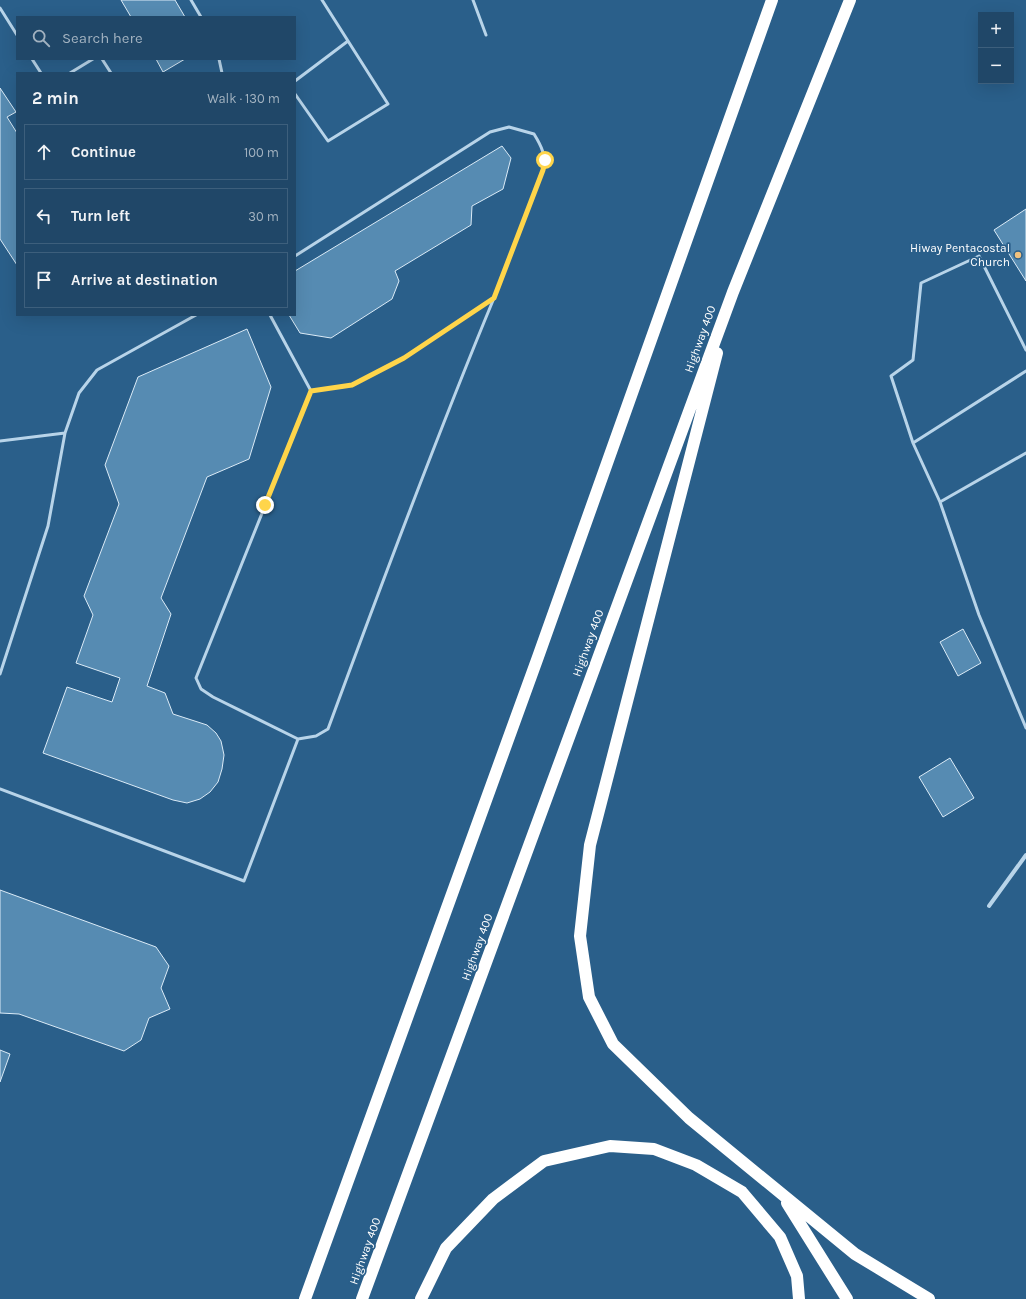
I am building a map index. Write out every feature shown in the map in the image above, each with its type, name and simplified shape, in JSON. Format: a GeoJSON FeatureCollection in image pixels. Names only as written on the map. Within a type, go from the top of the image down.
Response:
{"type":"FeatureCollection","features":[{"type":"Feature","properties":{"kind":"highway"},"geometry":{"type":"LineString","coordinates":[[305,1299],[538,657],[772,0]]}},
{"type":"Feature","properties":{"kind":"highway","name":"Highway 400"},"geometry":{"type":"LineString","coordinates":[[362,1299],[733,292],[850,0]]}},
{"type":"Feature","properties":{"kind":"highway"},"geometry":{"type":"LineString","coordinates":[[733,292],[590,845],[580,936],[589,997],[613,1044],[689,1118],[856,1254],[929,1299]]}},
{"type":"Feature","properties":{"kind":"highway"},"geometry":{"type":"LineString","coordinates":[[421,1299],[446,1248],[493,1199],[544,1162],[610,1146],[654,1149],[696,1165],[742,1192],[780,1237],[797,1276],[799,1299]]}},
{"type":"Feature","properties":{"kind":"highway"},"geometry":{"type":"LineString","coordinates":[[782,1193],[847,1299]]}},
{"type":"Feature","properties":{"kind":"street"},"geometry":{"type":"LineString","coordinates":[[989,906],[1026,855]]}},
{"type":"Feature","properties":{"kind":"lane"},"geometry":{"type":"LineString","coordinates":[[191,0],[200,16]]}},
{"type":"Feature","properties":{"kind":"lane"},"geometry":{"type":"LineString","coordinates":[[296,95],[328,141],[388,104],[322,0]]}},
{"type":"Feature","properties":{"kind":"lane"},"geometry":{"type":"LineString","coordinates":[[473,0],[486,35]]}},
{"type":"Feature","properties":{"kind":"lane"},"geometry":{"type":"LineString","coordinates":[[0,8],[16,33]]}},
{"type":"Feature","properties":{"kind":"lane"},"geometry":{"type":"LineString","coordinates":[[296,80],[348,41]]}},
{"type":"Feature","properties":{"kind":"lane"},"geometry":{"type":"LineString","coordinates":[[33,60],[40,72]]}},
{"type":"Feature","properties":{"kind":"lane"},"geometry":{"type":"LineString","coordinates":[[72,72],[91,60]]}},
{"type":"Feature","properties":{"kind":"lane"},"geometry":{"type":"LineString","coordinates":[[103,60],[110,72]]}},
{"type":"Feature","properties":{"kind":"lane"},"geometry":{"type":"LineString","coordinates":[[219,60],[222,72]]}},
{"type":"Feature","properties":{"kind":"lane"},"geometry":{"type":"LineString","coordinates":[[296,255],[490,132],[509,127],[534,134],[541,144],[545,160],[543,170],[494,298],[460,379],[328,729],[316,736],[298,739],[213,697],[201,689],[196,678],[311,391]]}},
{"type":"Feature","properties":{"kind":"lane"},"geometry":{"type":"LineString","coordinates":[[1026,350],[979,256],[921,283],[912,360],[891,376],[913,443],[940,502],[979,615],[1026,728]]}},
{"type":"Feature","properties":{"kind":"lane"},"geometry":{"type":"LineString","coordinates":[[311,391],[352,385],[404,358],[494,298]]}},
{"type":"Feature","properties":{"kind":"lane"},"geometry":{"type":"LineString","coordinates":[[0,674],[48,526],[65,433],[79,393],[97,370],[194,316]]}},
{"type":"Feature","properties":{"kind":"lane"},"geometry":{"type":"LineString","coordinates":[[271,316],[311,391]]}},
{"type":"Feature","properties":{"kind":"lane"},"geometry":{"type":"LineString","coordinates":[[1022,343],[1026,340]]}},
{"type":"Feature","properties":{"kind":"lane"},"geometry":{"type":"LineString","coordinates":[[913,443],[1026,371]]}},
{"type":"Feature","properties":{"kind":"lane"},"geometry":{"type":"LineString","coordinates":[[0,441],[65,433]]}},
{"type":"Feature","properties":{"kind":"lane"},"geometry":{"type":"LineString","coordinates":[[940,502],[1026,453]]}},
{"type":"Feature","properties":{"kind":"lane"},"geometry":{"type":"LineString","coordinates":[[0,789],[244,880],[298,739]]}},
{"type":"Feature","properties":{"kind":"building"},"geometry":{"type":"Polygon","coordinates":[[[121,0],[175,0],[184,16],[130,16],[121,0]]]}},
{"type":"Feature","properties":{"kind":"building"},"geometry":{"type":"Polygon","coordinates":[[[157,60],[183,60],[163,72],[157,60]]]}},
{"type":"Feature","properties":{"kind":"building"},"geometry":{"type":"Polygon","coordinates":[[[0,88],[16,112],[7,117],[16,131],[16,263],[0,239],[0,88]]]}},
{"type":"Feature","properties":{"kind":"building"},"geometry":{"type":"Polygon","coordinates":[[[502,146],[511,158],[503,189],[472,206],[471,225],[395,271],[399,281],[392,299],[331,338],[300,333],[290,316],[296,316],[296,270],[502,146]]]}},
{"type":"Feature","properties":{"kind":"building","name":"Hiway Pentacostal Church"},"geometry":{"type":"Polygon","coordinates":[[[1026,209],[1026,281],[994,230],[1026,209]]]}},
{"type":"Feature","properties":{"kind":"building"},"geometry":{"type":"Polygon","coordinates":[[[247,329],[271,387],[249,459],[207,477],[161,598],[171,614],[147,686],[165,693],[173,714],[207,725],[216,733],[221,741],[224,755],[218,782],[210,792],[200,799],[187,803],[173,800],[43,753],[67,687],[112,702],[120,678],[76,663],[93,615],[84,596],[119,504],[105,465],[138,377],[247,329]]]}},
{"type":"Feature","properties":{"kind":"building"},"geometry":{"type":"Polygon","coordinates":[[[963,629],[981,663],[958,676],[940,642],[963,629]]]}},
{"type":"Feature","properties":{"kind":"building"},"geometry":{"type":"Polygon","coordinates":[[[950,758],[974,798],[943,817],[919,777],[950,758]]]}},
{"type":"Feature","properties":{"kind":"building"},"geometry":{"type":"Polygon","coordinates":[[[0,890],[156,947],[169,966],[161,988],[170,1009],[149,1018],[141,1040],[124,1051],[19,1014],[0,1013],[0,890]]]}},
{"type":"Feature","properties":{"kind":"building"},"geometry":{"type":"Polygon","coordinates":[[[0,1050],[10,1054],[0,1082],[0,1050]]]}},
{"type":"Feature","properties":{"kind":"place","name":"Hiway Pentacostal Church"},"geometry":{"type":"Point","coordinates":[1018,255]}},
{"type":"Feature","properties":{"kind":"route"},"geometry":{"type":"LineString","coordinates":[[265,505],[311,391],[352,385],[404,358],[494,298],[543,170],[545,160]]}}]}
